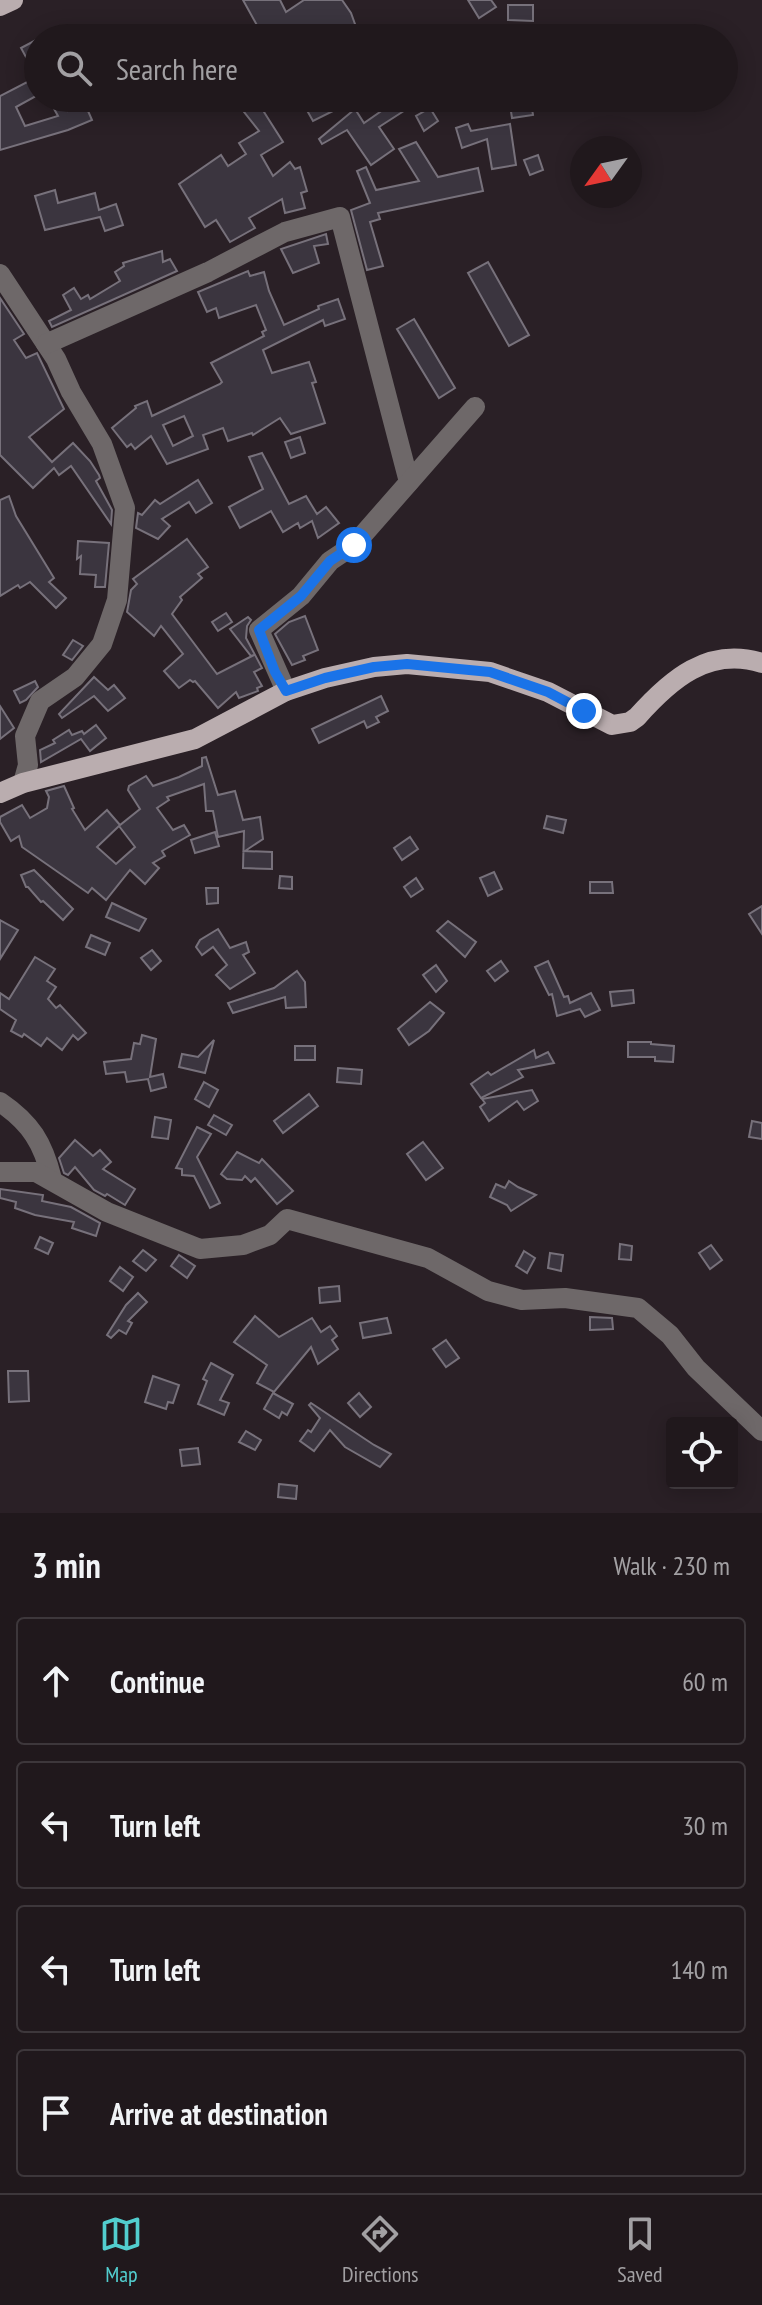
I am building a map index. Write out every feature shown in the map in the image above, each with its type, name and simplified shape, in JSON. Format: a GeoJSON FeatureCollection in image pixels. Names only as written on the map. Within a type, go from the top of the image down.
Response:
{"type":"FeatureCollection","features":[{"type":"Feature","properties":{"kind":"main road"},"geometry":{"type":"LineString","coordinates":[[0,6],[13,0]]}},
{"type":"Feature","properties":{"kind":"main road"},"geometry":{"type":"LineString","coordinates":[[0,793],[23,783],[195,739],[286,691],[374,667],[407,664],[490,672],[548,692],[612,725],[630,722],[671,682],[696,665],[721,659],[762,663]]}},
{"type":"Feature","properties":{"kind":"street"},"geometry":{"type":"LineString","coordinates":[[46,344],[208,272],[285,232],[340,217],[409,482]]}},
{"type":"Feature","properties":{"kind":"street"},"geometry":{"type":"LineString","coordinates":[[0,274],[46,344],[102,444],[125,508],[117,600],[102,644],[75,677],[40,701],[25,736],[28,765],[23,783]]}},
{"type":"Feature","properties":{"kind":"street"},"geometry":{"type":"LineString","coordinates":[[286,691],[259,630],[301,596],[330,561],[354,545],[475,407]]}},
{"type":"Feature","properties":{"kind":"street"},"geometry":{"type":"LineString","coordinates":[[0,1102],[22,1117],[45,1151],[52,1179]]}},
{"type":"Feature","properties":{"kind":"street"},"geometry":{"type":"LineString","coordinates":[[0,1172],[36,1172],[107,1212],[200,1249],[243,1245],[270,1235],[287,1219],[428,1258],[488,1291],[522,1300],[598,1301],[638,1308],[670,1335],[696,1368],[762,1431]]}},
{"type":"Feature","properties":{"kind":"building"},"geometry":{"type":"Polygon","coordinates":[[[243,0],[280,0],[286,12],[304,0],[342,0],[355,24],[256,24],[243,0]]]}},
{"type":"Feature","properties":{"kind":"building"},"geometry":{"type":"Polygon","coordinates":[[[468,0],[491,0],[496,7],[479,18],[468,0]]]}},
{"type":"Feature","properties":{"kind":"building"},"geometry":{"type":"Polygon","coordinates":[[[508,5],[533,5],[533,21],[508,20],[508,5]]]}},
{"type":"Feature","properties":{"kind":"building"},"geometry":{"type":"Polygon","coordinates":[[[24,84],[24,103],[16,107],[25,126],[58,116],[56,112],[88,112],[92,120],[0,150],[0,96],[24,84]]]}},
{"type":"Feature","properties":{"kind":"building"},"geometry":{"type":"Polygon","coordinates":[[[244,112],[264,112],[283,142],[261,155],[273,176],[290,162],[295,169],[300,167],[307,191],[301,193],[305,208],[285,213],[282,199],[249,218],[255,228],[230,242],[216,220],[205,227],[179,184],[221,155],[228,166],[246,154],[239,143],[259,131],[244,112]]]}},
{"type":"Feature","properties":{"kind":"building"},"geometry":{"type":"Polygon","coordinates":[[[308,112],[331,112],[313,121],[308,112]]]}},
{"type":"Feature","properties":{"kind":"building"},"geometry":{"type":"Polygon","coordinates":[[[351,112],[357,112],[364,123],[380,112],[402,112],[379,127],[394,149],[371,165],[347,130],[322,144],[319,139],[351,112]]]}},
{"type":"Feature","properties":{"kind":"building"},"geometry":{"type":"Polygon","coordinates":[[[432,112],[438,121],[424,131],[416,116],[432,112]]]}},
{"type":"Feature","properties":{"kind":"building"},"geometry":{"type":"Polygon","coordinates":[[[511,112],[533,112],[533,115],[512,118],[511,112]]]}},
{"type":"Feature","properties":{"kind":"building"},"geometry":{"type":"Polygon","coordinates":[[[468,124],[471,131],[510,124],[516,165],[492,169],[487,139],[462,148],[456,128],[468,124]]]}},
{"type":"Feature","properties":{"kind":"building"},"geometry":{"type":"Polygon","coordinates":[[[416,142],[438,177],[478,168],[483,191],[378,213],[380,219],[370,222],[383,266],[367,270],[351,210],[370,203],[357,171],[366,167],[376,190],[419,181],[399,149],[416,142]]]}},
{"type":"Feature","properties":{"kind":"building"},"geometry":{"type":"Polygon","coordinates":[[[538,155],[543,170],[530,175],[524,160],[538,155]]]}},
{"type":"Feature","properties":{"kind":"building"},"geometry":{"type":"Polygon","coordinates":[[[55,190],[58,203],[95,193],[99,210],[116,204],[123,225],[105,231],[100,217],[45,230],[35,196],[55,190]]]}},
{"type":"Feature","properties":{"kind":"building"},"geometry":{"type":"Polygon","coordinates":[[[326,234],[328,244],[314,246],[319,263],[293,273],[281,249],[326,234]]]}},
{"type":"Feature","properties":{"kind":"building"},"geometry":{"type":"Polygon","coordinates":[[[162,251],[163,262],[170,259],[177,271],[52,327],[49,321],[71,310],[63,295],[74,288],[81,299],[88,295],[90,299],[120,281],[115,272],[124,266],[123,263],[162,251]]]}},
{"type":"Feature","properties":{"kind":"building"},"geometry":{"type":"Polygon","coordinates":[[[488,262],[529,335],[509,346],[468,273],[488,262]]]}},
{"type":"Feature","properties":{"kind":"building"},"geometry":{"type":"Polygon","coordinates":[[[248,271],[250,276],[264,272],[284,325],[338,299],[345,319],[325,326],[323,320],[263,350],[272,373],[309,362],[316,382],[312,383],[325,423],[291,434],[280,418],[253,435],[228,441],[223,428],[203,435],[208,449],[167,464],[151,436],[135,449],[131,444],[127,447],[112,428],[135,406],[147,401],[152,416],[220,384],[222,382],[211,363],[264,336],[262,332],[266,330],[256,305],[219,318],[216,308],[207,312],[198,292],[248,271]],[[184,416],[163,425],[173,446],[193,436],[184,416]]]}},
{"type":"Feature","properties":{"kind":"building"},"geometry":{"type":"Polygon","coordinates":[[[0,298],[24,334],[14,340],[26,358],[37,353],[64,409],[29,437],[52,462],[73,443],[90,461],[100,478],[96,481],[112,510],[111,524],[71,466],[59,475],[54,468],[33,488],[0,455],[0,298]]]}},
{"type":"Feature","properties":{"kind":"building"},"geometry":{"type":"Polygon","coordinates":[[[414,319],[455,388],[439,398],[397,329],[414,319]]]}},
{"type":"Feature","properties":{"kind":"building"},"geometry":{"type":"Polygon","coordinates":[[[300,437],[305,453],[291,458],[285,442],[300,437]]]}},
{"type":"Feature","properties":{"kind":"building"},"geometry":{"type":"Polygon","coordinates":[[[262,453],[289,504],[306,496],[317,514],[326,507],[339,523],[318,538],[312,521],[300,528],[298,523],[283,532],[271,511],[240,528],[229,507],[263,489],[249,457],[262,453]]]}},
{"type":"Feature","properties":{"kind":"building"},"geometry":{"type":"Polygon","coordinates":[[[198,480],[212,503],[196,513],[189,502],[162,519],[170,526],[158,539],[136,528],[138,513],[142,515],[155,500],[160,504],[198,480]]]}},
{"type":"Feature","properties":{"kind":"building"},"geometry":{"type":"Polygon","coordinates":[[[9,496],[16,516],[54,578],[49,582],[66,598],[56,608],[30,582],[0,596],[0,500],[9,496]]]}},
{"type":"Feature","properties":{"kind":"building"},"geometry":{"type":"Polygon","coordinates":[[[187,539],[208,567],[198,574],[202,578],[180,597],[182,600],[172,614],[217,674],[254,655],[251,656],[230,629],[248,617],[251,620],[246,638],[262,668],[254,672],[262,686],[257,688],[258,691],[239,698],[236,692],[218,708],[195,681],[190,680],[179,688],[164,671],[183,654],[161,626],[154,636],[127,612],[131,590],[137,584],[133,579],[187,539]]]}},
{"type":"Feature","properties":{"kind":"building"},"geometry":{"type":"Polygon","coordinates":[[[78,541],[109,543],[105,587],[95,587],[96,575],[80,574],[78,541]]]}},
{"type":"Feature","properties":{"kind":"building"},"geometry":{"type":"Polygon","coordinates":[[[226,613],[232,622],[218,631],[212,622],[226,613]]]}},
{"type":"Feature","properties":{"kind":"building"},"geometry":{"type":"Polygon","coordinates":[[[305,616],[318,650],[292,665],[275,634],[289,622],[305,616]]]}},
{"type":"Feature","properties":{"kind":"building"},"geometry":{"type":"Polygon","coordinates":[[[73,640],[83,646],[72,660],[63,655],[73,640]]]}},
{"type":"Feature","properties":{"kind":"building"},"geometry":{"type":"Polygon","coordinates":[[[94,677],[108,690],[114,685],[125,698],[108,711],[94,696],[62,718],[59,714],[94,677]]]}},
{"type":"Feature","properties":{"kind":"building"},"geometry":{"type":"Polygon","coordinates":[[[35,681],[38,687],[20,703],[14,691],[35,681]]]}},
{"type":"Feature","properties":{"kind":"building"},"geometry":{"type":"Polygon","coordinates":[[[381,696],[388,711],[376,717],[379,722],[367,728],[364,721],[319,743],[312,729],[381,696]]]}},
{"type":"Feature","properties":{"kind":"building"},"geometry":{"type":"Polygon","coordinates":[[[0,706],[14,728],[0,739],[0,706]]]}},
{"type":"Feature","properties":{"kind":"building"},"geometry":{"type":"Polygon","coordinates":[[[96,725],[106,738],[90,751],[81,739],[41,762],[40,750],[55,743],[53,740],[69,730],[72,735],[82,731],[84,734],[96,725]]]}},
{"type":"Feature","properties":{"kind":"building"},"geometry":{"type":"Polygon","coordinates":[[[206,757],[218,795],[235,791],[243,820],[260,817],[263,839],[245,851],[272,852],[272,869],[243,868],[244,831],[218,837],[213,811],[206,811],[204,784],[167,797],[169,800],[157,808],[173,830],[184,825],[190,835],[162,851],[165,856],[153,863],[159,868],[145,884],[130,870],[106,900],[92,888],[88,893],[22,847],[19,836],[11,841],[0,822],[0,817],[22,805],[30,818],[47,808],[49,797],[46,791],[64,786],[72,809],[85,830],[107,810],[120,825],[140,809],[128,790],[129,786],[146,776],[153,786],[179,777],[202,766],[202,758],[206,757]],[[119,826],[97,847],[116,864],[135,847],[119,826]]]}},
{"type":"Feature","properties":{"kind":"building"},"geometry":{"type":"Polygon","coordinates":[[[547,816],[566,820],[563,833],[544,828],[547,816]]]}},
{"type":"Feature","properties":{"kind":"building"},"geometry":{"type":"Polygon","coordinates":[[[215,832],[219,846],[195,853],[191,840],[215,832]]]}},
{"type":"Feature","properties":{"kind":"building"},"geometry":{"type":"Polygon","coordinates":[[[410,837],[418,849],[402,860],[394,848],[410,837]]]}},
{"type":"Feature","properties":{"kind":"building"},"geometry":{"type":"Polygon","coordinates":[[[34,870],[73,909],[63,920],[26,887],[21,875],[34,870]]]}},
{"type":"Feature","properties":{"kind":"building"},"geometry":{"type":"Polygon","coordinates":[[[494,872],[502,889],[488,896],[480,878],[494,872]]]}},
{"type":"Feature","properties":{"kind":"building"},"geometry":{"type":"Polygon","coordinates":[[[280,876],[292,877],[292,889],[279,888],[280,876]]]}},
{"type":"Feature","properties":{"kind":"building"},"geometry":{"type":"Polygon","coordinates":[[[416,878],[423,889],[411,897],[404,887],[416,878]]]}},
{"type":"Feature","properties":{"kind":"building"},"geometry":{"type":"Polygon","coordinates":[[[590,882],[612,882],[613,893],[590,893],[590,882]]]}},
{"type":"Feature","properties":{"kind":"building"},"geometry":{"type":"Polygon","coordinates":[[[206,888],[218,888],[218,903],[207,904],[206,888]]]}},
{"type":"Feature","properties":{"kind":"building"},"geometry":{"type":"Polygon","coordinates":[[[112,903],[146,919],[139,931],[106,917],[112,903]]]}},
{"type":"Feature","properties":{"kind":"building"},"geometry":{"type":"Polygon","coordinates":[[[762,906],[762,934],[749,914],[762,906]]]}},
{"type":"Feature","properties":{"kind":"building"},"geometry":{"type":"Polygon","coordinates":[[[0,920],[18,930],[0,959],[0,920]]]}},
{"type":"Feature","properties":{"kind":"building"},"geometry":{"type":"Polygon","coordinates":[[[448,921],[476,942],[465,957],[437,931],[448,921]]]}},
{"type":"Feature","properties":{"kind":"building"},"geometry":{"type":"Polygon","coordinates":[[[218,929],[230,948],[246,942],[249,952],[243,955],[255,973],[230,989],[216,975],[227,965],[213,947],[202,955],[196,947],[200,940],[218,929]]]}},
{"type":"Feature","properties":{"kind":"building"},"geometry":{"type":"Polygon","coordinates":[[[91,935],[110,943],[105,955],[86,947],[91,935]]]}},
{"type":"Feature","properties":{"kind":"building"},"geometry":{"type":"Polygon","coordinates":[[[152,950],[161,961],[151,970],[141,958],[152,950]]]}},
{"type":"Feature","properties":{"kind":"building"},"geometry":{"type":"Polygon","coordinates":[[[35,957],[55,969],[47,981],[56,987],[48,999],[56,1008],[60,1005],[86,1033],[78,1040],[73,1035],[62,1050],[47,1038],[41,1046],[24,1034],[22,1037],[11,1031],[16,1020],[0,1009],[0,993],[9,999],[35,957]]]}},
{"type":"Feature","properties":{"kind":"building"},"geometry":{"type":"Polygon","coordinates":[[[501,961],[508,971],[495,981],[487,971],[501,961]]]}},
{"type":"Feature","properties":{"kind":"building"},"geometry":{"type":"Polygon","coordinates":[[[548,961],[564,997],[568,996],[570,1003],[591,993],[600,1010],[585,1017],[580,1009],[557,1016],[552,994],[549,995],[535,967],[548,961]]]}},
{"type":"Feature","properties":{"kind":"building"},"geometry":{"type":"Polygon","coordinates":[[[436,965],[447,981],[436,992],[423,975],[436,965]]]}},
{"type":"Feature","properties":{"kind":"building"},"geometry":{"type":"Polygon","coordinates":[[[297,971],[305,982],[306,1007],[286,1008],[285,997],[233,1013],[228,1003],[274,988],[297,971]]]}},
{"type":"Feature","properties":{"kind":"building"},"geometry":{"type":"Polygon","coordinates":[[[633,990],[634,1003],[612,1006],[610,992],[633,990]]]}},
{"type":"Feature","properties":{"kind":"building"},"geometry":{"type":"Polygon","coordinates":[[[430,1002],[444,1013],[429,1031],[409,1045],[398,1029],[430,1002]]]}},
{"type":"Feature","properties":{"kind":"building"},"geometry":{"type":"Polygon","coordinates":[[[142,1035],[156,1039],[150,1077],[163,1074],[166,1087],[151,1091],[148,1079],[127,1082],[125,1072],[106,1074],[104,1062],[131,1059],[134,1043],[140,1044],[142,1035]]]}},
{"type":"Feature","properties":{"kind":"building"},"geometry":{"type":"Polygon","coordinates":[[[214,1040],[205,1073],[179,1067],[182,1054],[198,1057],[214,1040]]]}},
{"type":"Feature","properties":{"kind":"building"},"geometry":{"type":"Polygon","coordinates":[[[628,1042],[674,1046],[673,1062],[655,1061],[655,1057],[628,1057],[628,1042]]]}},
{"type":"Feature","properties":{"kind":"building"},"geometry":{"type":"Polygon","coordinates":[[[295,1046],[315,1046],[315,1060],[295,1060],[295,1046]]]}},
{"type":"Feature","properties":{"kind":"building"},"geometry":{"type":"Polygon","coordinates":[[[534,1050],[536,1058],[548,1052],[554,1063],[518,1070],[523,1077],[481,1098],[471,1084],[488,1072],[491,1075],[534,1050]]]}},
{"type":"Feature","properties":{"kind":"building"},"geometry":{"type":"Polygon","coordinates":[[[338,1068],[362,1070],[361,1084],[337,1082],[338,1068]]]}},
{"type":"Feature","properties":{"kind":"building"},"geometry":{"type":"Polygon","coordinates":[[[204,1082],[218,1090],[209,1107],[195,1099],[204,1082]]]}},
{"type":"Feature","properties":{"kind":"building"},"geometry":{"type":"Polygon","coordinates":[[[532,1090],[538,1101],[524,1110],[517,1101],[489,1121],[480,1107],[485,1103],[482,1099],[532,1090]]]}},
{"type":"Feature","properties":{"kind":"building"},"geometry":{"type":"Polygon","coordinates":[[[309,1094],[318,1106],[283,1133],[274,1121],[309,1094]]]}},
{"type":"Feature","properties":{"kind":"building"},"geometry":{"type":"Polygon","coordinates":[[[214,1115],[232,1125],[226,1135],[208,1125],[214,1115]]]}},
{"type":"Feature","properties":{"kind":"building"},"geometry":{"type":"Polygon","coordinates":[[[155,1117],[171,1120],[168,1139],[152,1137],[155,1117]]]}},
{"type":"Feature","properties":{"kind":"building"},"geometry":{"type":"Polygon","coordinates":[[[752,1121],[762,1123],[762,1139],[749,1137],[752,1121]]]}},
{"type":"Feature","properties":{"kind":"building"},"geometry":{"type":"Polygon","coordinates":[[[197,1127],[211,1134],[197,1157],[220,1203],[210,1208],[194,1176],[182,1175],[182,1169],[176,1168],[197,1127]]]}},
{"type":"Feature","properties":{"kind":"building"},"geometry":{"type":"Polygon","coordinates":[[[75,1140],[93,1156],[100,1150],[111,1162],[103,1169],[135,1189],[125,1205],[94,1190],[75,1167],[68,1175],[64,1173],[59,1158],[75,1140]]]}},
{"type":"Feature","properties":{"kind":"building"},"geometry":{"type":"Polygon","coordinates":[[[423,1142],[443,1168],[426,1180],[407,1154],[423,1142]]]}},
{"type":"Feature","properties":{"kind":"building"},"geometry":{"type":"Polygon","coordinates":[[[237,1152],[259,1163],[262,1159],[293,1191],[277,1204],[255,1178],[251,1182],[245,1176],[242,1180],[227,1179],[221,1174],[237,1152]]]}},
{"type":"Feature","properties":{"kind":"building"},"geometry":{"type":"Polygon","coordinates":[[[509,1181],[536,1195],[511,1211],[507,1205],[490,1197],[496,1184],[505,1188],[509,1181]]]}},
{"type":"Feature","properties":{"kind":"building"},"geometry":{"type":"Polygon","coordinates":[[[0,1189],[43,1195],[42,1201],[71,1207],[100,1223],[96,1236],[72,1228],[74,1222],[15,1208],[16,1202],[0,1198],[0,1189]]]}},
{"type":"Feature","properties":{"kind":"building"},"geometry":{"type":"Polygon","coordinates":[[[40,1237],[53,1243],[48,1254],[35,1248],[40,1237]]]}},
{"type":"Feature","properties":{"kind":"building"},"geometry":{"type":"Polygon","coordinates":[[[620,1244],[632,1246],[631,1260],[619,1259],[620,1244]]]}},
{"type":"Feature","properties":{"kind":"building"},"geometry":{"type":"Polygon","coordinates":[[[711,1245],[722,1260],[710,1269],[699,1253],[711,1245]]]}},
{"type":"Feature","properties":{"kind":"building"},"geometry":{"type":"Polygon","coordinates":[[[143,1250],[156,1260],[146,1271],[133,1261],[143,1250]]]}},
{"type":"Feature","properties":{"kind":"building"},"geometry":{"type":"Polygon","coordinates":[[[524,1251],[535,1258],[527,1273],[516,1266],[524,1251]]]}},
{"type":"Feature","properties":{"kind":"building"},"geometry":{"type":"Polygon","coordinates":[[[550,1253],[563,1255],[561,1271],[548,1268],[550,1253]]]}},
{"type":"Feature","properties":{"kind":"building"},"geometry":{"type":"Polygon","coordinates":[[[179,1255],[195,1266],[187,1278],[171,1266],[179,1255]]]}},
{"type":"Feature","properties":{"kind":"building"},"geometry":{"type":"Polygon","coordinates":[[[120,1267],[133,1277],[123,1291],[110,1281],[120,1267]]]}},
{"type":"Feature","properties":{"kind":"building"},"geometry":{"type":"Polygon","coordinates":[[[339,1286],[340,1301],[320,1303],[319,1288],[339,1286]]]}},
{"type":"Feature","properties":{"kind":"building"},"geometry":{"type":"Polygon","coordinates":[[[138,1293],[147,1302],[128,1321],[132,1323],[126,1334],[119,1330],[111,1338],[107,1335],[126,1305],[138,1293]]]}},
{"type":"Feature","properties":{"kind":"building"},"geometry":{"type":"Polygon","coordinates":[[[255,1316],[279,1337],[312,1318],[321,1332],[330,1326],[337,1336],[332,1340],[338,1349],[318,1364],[311,1347],[274,1392],[257,1383],[267,1365],[234,1342],[255,1316]]]}},
{"type":"Feature","properties":{"kind":"building"},"geometry":{"type":"Polygon","coordinates":[[[590,1317],[612,1318],[613,1329],[590,1330],[590,1317]]]}},
{"type":"Feature","properties":{"kind":"building"},"geometry":{"type":"Polygon","coordinates":[[[387,1318],[391,1333],[363,1338],[360,1323],[387,1318]]]}},
{"type":"Feature","properties":{"kind":"building"},"geometry":{"type":"Polygon","coordinates":[[[446,1340],[459,1358],[446,1367],[433,1349],[446,1340]]]}},
{"type":"Feature","properties":{"kind":"building"},"geometry":{"type":"Polygon","coordinates":[[[211,1363],[233,1375],[220,1400],[229,1403],[224,1415],[198,1404],[207,1381],[203,1379],[211,1363]]]}},
{"type":"Feature","properties":{"kind":"building"},"geometry":{"type":"Polygon","coordinates":[[[8,1371],[28,1371],[29,1401],[9,1402],[8,1371]]]}},
{"type":"Feature","properties":{"kind":"building"},"geometry":{"type":"Polygon","coordinates":[[[153,1376],[179,1385],[173,1403],[168,1402],[166,1409],[145,1402],[153,1376]]]}},
{"type":"Feature","properties":{"kind":"building"},"geometry":{"type":"Polygon","coordinates":[[[273,1393],[293,1404],[287,1415],[282,1412],[279,1418],[264,1409],[273,1393]]]}},
{"type":"Feature","properties":{"kind":"building"},"geometry":{"type":"Polygon","coordinates":[[[359,1393],[371,1407],[360,1417],[348,1403],[359,1393]]]}},
{"type":"Feature","properties":{"kind":"building"},"geometry":{"type":"Polygon","coordinates":[[[311,1403],[391,1454],[380,1467],[345,1447],[330,1430],[314,1451],[300,1441],[320,1418],[309,1405],[311,1403]]]}},
{"type":"Feature","properties":{"kind":"building"},"geometry":{"type":"Polygon","coordinates":[[[246,1431],[261,1440],[255,1450],[239,1442],[246,1431]]]}},
{"type":"Feature","properties":{"kind":"building"},"geometry":{"type":"Polygon","coordinates":[[[198,1448],[200,1464],[182,1466],[180,1450],[198,1448]]]}},
{"type":"Feature","properties":{"kind":"building"},"geometry":{"type":"Polygon","coordinates":[[[279,1484],[297,1486],[296,1499],[278,1497],[279,1484]]]}},
{"type":"Feature","properties":{"kind":"route"},"geometry":{"type":"LineString","coordinates":[[354,545],[330,561],[301,596],[259,630],[286,691],[374,667],[407,664],[490,672],[548,692],[584,711]]}}]}
